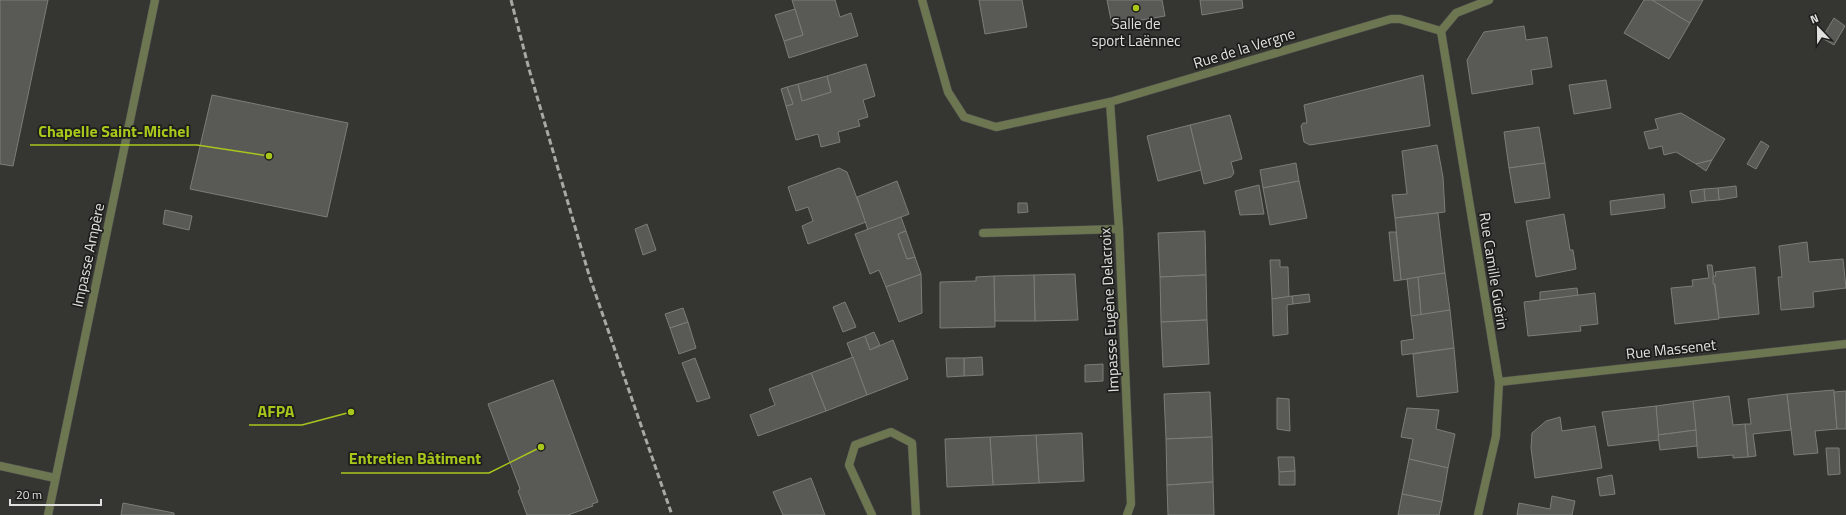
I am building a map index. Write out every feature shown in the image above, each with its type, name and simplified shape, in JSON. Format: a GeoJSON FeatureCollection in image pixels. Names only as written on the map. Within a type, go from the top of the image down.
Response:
{"type":"FeatureCollection","features":[{"type":"Feature","properties":{"kind":"street","name":"Impasse Ampère"},"geometry":{"type":"LineString","coordinates":[[48,515],[155,0]]}},
{"type":"Feature","properties":{"kind":"street","name":"Rue de la Vergne"},"geometry":{"type":"LineString","coordinates":[[922,0],[948,92],[964,117],[996,127],[1110,102],[1391,19],[1400,19],[1441,31]]}},
{"type":"Feature","properties":{"kind":"street"},"geometry":{"type":"LineString","coordinates":[[1441,31],[1456,13],[1489,0]]}},
{"type":"Feature","properties":{"kind":"street","name":"Rue Camille Guérin"},"geometry":{"type":"LineString","coordinates":[[1441,31],[1498,382],[1496,436],[1478,515]]}},
{"type":"Feature","properties":{"kind":"street","name":"Impasse Eugène Delacroix"},"geometry":{"type":"LineString","coordinates":[[1110,102],[1119,229],[1131,504],[1127,515]]}},
{"type":"Feature","properties":{"kind":"street"},"geometry":{"type":"LineString","coordinates":[[982,233],[1119,229]]}},
{"type":"Feature","properties":{"kind":"street","name":"Rue Massenet"},"geometry":{"type":"LineString","coordinates":[[1498,382],[1846,344]]}},
{"type":"Feature","properties":{"kind":"street"},"geometry":{"type":"LineString","coordinates":[[872,515],[849,465],[855,445],[891,432],[912,444],[916,515]]}},
{"type":"Feature","properties":{"kind":"street"},"geometry":{"type":"LineString","coordinates":[[0,466],[55,478]]}},
{"type":"Feature","properties":{"kind":"building"},"geometry":{"type":"Polygon","coordinates":[[[0,0],[48,0],[13,166],[0,164],[0,0]]]}},
{"type":"Feature","properties":{"kind":"building"},"geometry":{"type":"Polygon","coordinates":[[[792,0],[835,0],[840,17],[851,13],[858,36],[789,58],[784,41],[803,35],[792,0]]]}},
{"type":"Feature","properties":{"kind":"building"},"geometry":{"type":"Polygon","coordinates":[[[979,0],[1022,0],[1027,27],[985,34],[979,0]]]}},
{"type":"Feature","properties":{"kind":"building","name":"Salle de sport Laënnec"},"geometry":{"type":"Polygon","coordinates":[[[1107,0],[1162,0],[1165,16],[1112,25],[1107,0]]]}},
{"type":"Feature","properties":{"kind":"building"},"geometry":{"type":"Polygon","coordinates":[[[1200,0],[1242,0],[1243,8],[1202,15],[1200,0]]]}},
{"type":"Feature","properties":{"kind":"building"},"geometry":{"type":"Polygon","coordinates":[[[1644,0],[1652,0],[1690,23],[1669,59],[1624,33],[1644,0]]]}},
{"type":"Feature","properties":{"kind":"building"},"geometry":{"type":"Polygon","coordinates":[[[1652,0],[1703,0],[1690,23],[1652,0]]]}},
{"type":"Feature","properties":{"kind":"building"},"geometry":{"type":"Polygon","coordinates":[[[795,9],[803,35],[784,41],[775,15],[795,9]]]}},
{"type":"Feature","properties":{"kind":"building"},"geometry":{"type":"Polygon","coordinates":[[[1834,18],[1845,26],[1834,45],[1822,38],[1834,18]]]}},
{"type":"Feature","properties":{"kind":"building"},"geometry":{"type":"Polygon","coordinates":[[[1524,26],[1526,40],[1547,37],[1552,67],[1531,70],[1533,84],[1472,94],[1467,60],[1484,32],[1524,26]]]}},
{"type":"Feature","properties":{"kind":"building"},"geometry":{"type":"Polygon","coordinates":[[[866,64],[875,96],[863,100],[868,117],[858,120],[860,126],[838,132],[840,142],[821,147],[818,134],[796,140],[786,106],[793,104],[787,87],[798,84],[802,101],[831,92],[827,76],[866,64]]]}},
{"type":"Feature","properties":{"kind":"building"},"geometry":{"type":"Polygon","coordinates":[[[1423,75],[1430,126],[1310,145],[1304,142],[1301,126],[1303,123],[1307,123],[1304,105],[1423,75]]]}},
{"type":"Feature","properties":{"kind":"building"},"geometry":{"type":"Polygon","coordinates":[[[827,76],[831,92],[802,101],[798,84],[827,76]]]}},
{"type":"Feature","properties":{"kind":"building"},"geometry":{"type":"Polygon","coordinates":[[[1606,80],[1611,108],[1574,114],[1569,85],[1606,80]]]}},
{"type":"Feature","properties":{"kind":"building"},"geometry":{"type":"Polygon","coordinates":[[[787,87],[793,104],[786,106],[781,89],[787,87]]]}},
{"type":"Feature","properties":{"kind":"building"},"geometry":{"type":"Polygon","coordinates":[[[212,95],[348,123],[327,217],[190,189],[212,95]]]}},
{"type":"Feature","properties":{"kind":"building"},"geometry":{"type":"Polygon","coordinates":[[[1681,113],[1725,139],[1712,160],[1696,164],[1676,152],[1664,155],[1662,146],[1649,149],[1644,132],[1658,129],[1655,119],[1681,113]]]}},
{"type":"Feature","properties":{"kind":"building"},"geometry":{"type":"Polygon","coordinates":[[[1230,115],[1242,159],[1231,162],[1234,173],[1231,177],[1204,184],[1190,125],[1230,115]]]}},
{"type":"Feature","properties":{"kind":"building"},"geometry":{"type":"Polygon","coordinates":[[[1190,125],[1201,170],[1158,181],[1147,136],[1190,125]]]}},
{"type":"Feature","properties":{"kind":"building"},"geometry":{"type":"Polygon","coordinates":[[[1539,127],[1545,163],[1509,168],[1504,132],[1539,127]]]}},
{"type":"Feature","properties":{"kind":"building"},"geometry":{"type":"Polygon","coordinates":[[[1761,141],[1769,146],[1756,169],[1747,164],[1761,141]]]}},
{"type":"Feature","properties":{"kind":"building"},"geometry":{"type":"Polygon","coordinates":[[[1437,145],[1443,177],[1445,212],[1395,218],[1392,195],[1407,194],[1402,151],[1437,145]]]}},
{"type":"Feature","properties":{"kind":"building"},"geometry":{"type":"Polygon","coordinates":[[[1712,160],[1706,171],[1696,164],[1712,160]]]}},
{"type":"Feature","properties":{"kind":"building"},"geometry":{"type":"Polygon","coordinates":[[[1296,163],[1299,181],[1263,188],[1260,170],[1296,163]]]}},
{"type":"Feature","properties":{"kind":"building"},"geometry":{"type":"Polygon","coordinates":[[[1545,163],[1550,198],[1515,203],[1509,168],[1545,163]]]}},
{"type":"Feature","properties":{"kind":"building"},"geometry":{"type":"Polygon","coordinates":[[[839,168],[847,172],[866,222],[808,244],[802,226],[813,221],[808,207],[796,211],[788,187],[839,168]]]}},
{"type":"Feature","properties":{"kind":"building"},"geometry":{"type":"Polygon","coordinates":[[[897,181],[909,214],[868,230],[857,197],[897,181]]]}},
{"type":"Feature","properties":{"kind":"building"},"geometry":{"type":"Polygon","coordinates":[[[1299,181],[1307,218],[1270,225],[1263,188],[1299,181]]]}},
{"type":"Feature","properties":{"kind":"building"},"geometry":{"type":"Polygon","coordinates":[[[1259,185],[1264,214],[1240,215],[1235,191],[1259,185]]]}},
{"type":"Feature","properties":{"kind":"building"},"geometry":{"type":"Polygon","coordinates":[[[1736,186],[1737,197],[1719,200],[1718,188],[1736,186]]]}},
{"type":"Feature","properties":{"kind":"building"},"geometry":{"type":"Polygon","coordinates":[[[1718,188],[1719,200],[1705,201],[1704,189],[1718,188]]]}},
{"type":"Feature","properties":{"kind":"building"},"geometry":{"type":"Polygon","coordinates":[[[1704,189],[1705,201],[1692,203],[1690,191],[1704,189]]]}},
{"type":"Feature","properties":{"kind":"building"},"geometry":{"type":"Polygon","coordinates":[[[1664,194],[1665,208],[1611,215],[1610,201],[1664,194]]]}},
{"type":"Feature","properties":{"kind":"building"},"geometry":{"type":"Polygon","coordinates":[[[1018,203],[1027,203],[1028,212],[1018,213],[1018,203]]]}},
{"type":"Feature","properties":{"kind":"building"},"geometry":{"type":"Polygon","coordinates":[[[165,210],[192,216],[189,230],[163,224],[165,210]]]}},
{"type":"Feature","properties":{"kind":"building"},"geometry":{"type":"Polygon","coordinates":[[[1438,213],[1445,273],[1401,280],[1395,218],[1438,213]]]}},
{"type":"Feature","properties":{"kind":"building"},"geometry":{"type":"Polygon","coordinates":[[[1564,214],[1570,250],[1573,250],[1576,269],[1536,277],[1526,221],[1564,214]]]}},
{"type":"Feature","properties":{"kind":"building"},"geometry":{"type":"Polygon","coordinates":[[[901,217],[906,231],[898,234],[907,259],[915,257],[921,274],[886,287],[879,270],[870,274],[855,234],[901,217]]]}},
{"type":"Feature","properties":{"kind":"building"},"geometry":{"type":"Polygon","coordinates":[[[647,224],[656,250],[643,255],[635,229],[647,224]]]}},
{"type":"Feature","properties":{"kind":"building"},"geometry":{"type":"Polygon","coordinates":[[[906,231],[915,257],[907,259],[898,234],[906,231]]]}},
{"type":"Feature","properties":{"kind":"building"},"geometry":{"type":"Polygon","coordinates":[[[1205,231],[1206,275],[1160,277],[1158,233],[1205,231]]]}},
{"type":"Feature","properties":{"kind":"building"},"geometry":{"type":"Polygon","coordinates":[[[1389,232],[1396,232],[1401,280],[1394,281],[1389,232]]]}},
{"type":"Feature","properties":{"kind":"building"},"geometry":{"type":"Polygon","coordinates":[[[1807,242],[1809,262],[1843,259],[1846,288],[1813,292],[1814,307],[1781,310],[1778,277],[1782,277],[1779,246],[1807,242]]]}},
{"type":"Feature","properties":{"kind":"building"},"geometry":{"type":"Polygon","coordinates":[[[1270,260],[1280,260],[1280,267],[1288,267],[1289,297],[1272,299],[1270,260]]]}},
{"type":"Feature","properties":{"kind":"building"},"geometry":{"type":"Polygon","coordinates":[[[1707,265],[1712,265],[1719,319],[1675,324],[1671,288],[1693,286],[1692,280],[1709,278],[1707,265]]]}},
{"type":"Feature","properties":{"kind":"building"},"geometry":{"type":"Polygon","coordinates":[[[1755,267],[1759,314],[1719,318],[1715,284],[1713,284],[1713,276],[1716,276],[1715,272],[1755,267]]]}},
{"type":"Feature","properties":{"kind":"building"},"geometry":{"type":"Polygon","coordinates":[[[1445,273],[1450,310],[1421,315],[1418,277],[1445,273]]]}},
{"type":"Feature","properties":{"kind":"building"},"geometry":{"type":"Polygon","coordinates":[[[921,274],[922,313],[899,322],[886,287],[921,274]]]}},
{"type":"Feature","properties":{"kind":"building"},"geometry":{"type":"Polygon","coordinates":[[[1075,274],[1078,320],[1035,321],[1034,275],[1075,274]]]}},
{"type":"Feature","properties":{"kind":"building"},"geometry":{"type":"Polygon","coordinates":[[[1034,275],[1035,321],[995,321],[994,276],[1034,275]]]}},
{"type":"Feature","properties":{"kind":"building"},"geometry":{"type":"Polygon","coordinates":[[[1206,275],[1207,320],[1161,322],[1160,277],[1206,275]]]}},
{"type":"Feature","properties":{"kind":"building"},"geometry":{"type":"Polygon","coordinates":[[[994,276],[995,327],[940,328],[940,282],[976,281],[976,277],[994,276]]]}},
{"type":"Feature","properties":{"kind":"building"},"geometry":{"type":"Polygon","coordinates":[[[1418,277],[1421,315],[1411,316],[1407,279],[1418,277]]]}},
{"type":"Feature","properties":{"kind":"building"},"geometry":{"type":"Polygon","coordinates":[[[1577,288],[1578,296],[1540,300],[1540,292],[1577,288]]]}},
{"type":"Feature","properties":{"kind":"building"},"geometry":{"type":"Polygon","coordinates":[[[1595,293],[1598,324],[1580,326],[1581,331],[1528,336],[1524,302],[1595,293]]]}},
{"type":"Feature","properties":{"kind":"building"},"geometry":{"type":"Polygon","coordinates":[[[1309,294],[1310,302],[1293,304],[1292,296],[1309,294]]]}},
{"type":"Feature","properties":{"kind":"building"},"geometry":{"type":"Polygon","coordinates":[[[1292,296],[1293,304],[1287,305],[1288,334],[1273,336],[1272,299],[1292,296]]]}},
{"type":"Feature","properties":{"kind":"building"},"geometry":{"type":"Polygon","coordinates":[[[845,302],[856,327],[843,332],[833,307],[845,302]]]}},
{"type":"Feature","properties":{"kind":"building"},"geometry":{"type":"Polygon","coordinates":[[[683,308],[688,322],[670,328],[665,314],[683,308]]]}},
{"type":"Feature","properties":{"kind":"building"},"geometry":{"type":"Polygon","coordinates":[[[1450,310],[1454,348],[1402,355],[1401,341],[1414,339],[1411,316],[1450,310]]]}},
{"type":"Feature","properties":{"kind":"building"},"geometry":{"type":"Polygon","coordinates":[[[1207,320],[1209,364],[1163,367],[1161,322],[1207,320]]]}},
{"type":"Feature","properties":{"kind":"building"},"geometry":{"type":"Polygon","coordinates":[[[688,322],[696,348],[679,354],[670,328],[688,322]]]}},
{"type":"Feature","properties":{"kind":"building"},"geometry":{"type":"Polygon","coordinates":[[[874,332],[880,345],[870,350],[865,336],[874,332]]]}},
{"type":"Feature","properties":{"kind":"building"},"geometry":{"type":"Polygon","coordinates":[[[865,336],[870,350],[893,340],[908,379],[867,395],[847,343],[865,336]]]}},
{"type":"Feature","properties":{"kind":"building"},"geometry":{"type":"Polygon","coordinates":[[[1454,348],[1458,392],[1417,397],[1413,354],[1454,348]]]}},
{"type":"Feature","properties":{"kind":"building"},"geometry":{"type":"Polygon","coordinates":[[[853,357],[867,395],[826,411],[811,373],[853,357]]]}},
{"type":"Feature","properties":{"kind":"building"},"geometry":{"type":"Polygon","coordinates":[[[982,357],[983,375],[964,376],[964,358],[982,357]]]}},
{"type":"Feature","properties":{"kind":"building"},"geometry":{"type":"Polygon","coordinates":[[[695,358],[710,398],[697,402],[682,363],[695,358]]]}},
{"type":"Feature","properties":{"kind":"building"},"geometry":{"type":"Polygon","coordinates":[[[946,358],[964,358],[964,376],[947,377],[946,358]]]}},
{"type":"Feature","properties":{"kind":"building"},"geometry":{"type":"Polygon","coordinates":[[[1103,364],[1103,381],[1085,382],[1085,365],[1103,364]]]}},
{"type":"Feature","properties":{"kind":"building"},"geometry":{"type":"Polygon","coordinates":[[[811,373],[826,411],[758,436],[750,415],[775,405],[769,389],[811,373]]]}},
{"type":"Feature","properties":{"kind":"building"},"geometry":{"type":"Polygon","coordinates":[[[553,380],[598,502],[592,504],[593,506],[568,515],[527,515],[518,491],[520,489],[488,404],[553,380]]]}},
{"type":"Feature","properties":{"kind":"building"},"geometry":{"type":"Polygon","coordinates":[[[1834,390],[1837,429],[1815,431],[1818,453],[1794,455],[1787,394],[1834,390]]]}},
{"type":"Feature","properties":{"kind":"building"},"geometry":{"type":"Polygon","coordinates":[[[1846,391],[1846,429],[1837,429],[1834,392],[1846,391]]]}},
{"type":"Feature","properties":{"kind":"building"},"geometry":{"type":"Polygon","coordinates":[[[1210,392],[1212,437],[1166,439],[1164,394],[1210,392]]]}},
{"type":"Feature","properties":{"kind":"building"},"geometry":{"type":"Polygon","coordinates":[[[1787,394],[1791,430],[1753,434],[1756,456],[1748,457],[1745,424],[1751,424],[1748,399],[1787,394]]]}},
{"type":"Feature","properties":{"kind":"building"},"geometry":{"type":"Polygon","coordinates":[[[1729,396],[1733,425],[1745,424],[1748,457],[1733,458],[1733,455],[1698,458],[1693,401],[1729,396]]]}},
{"type":"Feature","properties":{"kind":"building"},"geometry":{"type":"Polygon","coordinates":[[[1277,398],[1289,399],[1290,431],[1277,429],[1277,398]]]}},
{"type":"Feature","properties":{"kind":"building"},"geometry":{"type":"Polygon","coordinates":[[[1693,401],[1696,430],[1658,435],[1656,406],[1693,401]]]}},
{"type":"Feature","properties":{"kind":"building"},"geometry":{"type":"Polygon","coordinates":[[[1656,406],[1659,440],[1608,446],[1602,412],[1656,406]]]}},
{"type":"Feature","properties":{"kind":"building"},"geometry":{"type":"Polygon","coordinates":[[[1407,408],[1439,410],[1436,429],[1455,434],[1448,468],[1409,459],[1413,439],[1401,437],[1407,408]]]}},
{"type":"Feature","properties":{"kind":"building"},"geometry":{"type":"Polygon","coordinates":[[[1560,417],[1562,431],[1595,426],[1602,468],[1535,478],[1531,448],[1532,433],[1546,421],[1560,417]]]}},
{"type":"Feature","properties":{"kind":"building"},"geometry":{"type":"Polygon","coordinates":[[[1696,430],[1697,446],[1660,450],[1658,435],[1696,430]]]}},
{"type":"Feature","properties":{"kind":"building"},"geometry":{"type":"Polygon","coordinates":[[[1082,433],[1084,481],[1039,483],[1036,435],[1082,433]]]}},
{"type":"Feature","properties":{"kind":"building"},"geometry":{"type":"Polygon","coordinates":[[[1036,435],[1039,483],[993,485],[990,437],[1036,435]]]}},
{"type":"Feature","properties":{"kind":"building"},"geometry":{"type":"Polygon","coordinates":[[[990,437],[993,485],[947,487],[945,439],[990,437]]]}},
{"type":"Feature","properties":{"kind":"building"},"geometry":{"type":"Polygon","coordinates":[[[1212,437],[1213,482],[1167,485],[1166,439],[1212,437]]]}},
{"type":"Feature","properties":{"kind":"building"},"geometry":{"type":"Polygon","coordinates":[[[1826,448],[1839,448],[1840,474],[1828,475],[1826,448]]]}},
{"type":"Feature","properties":{"kind":"building"},"geometry":{"type":"Polygon","coordinates":[[[1278,457],[1294,457],[1295,471],[1279,472],[1278,457]]]}},
{"type":"Feature","properties":{"kind":"building"},"geometry":{"type":"Polygon","coordinates":[[[1409,459],[1448,468],[1442,502],[1402,494],[1409,459]]]}},
{"type":"Feature","properties":{"kind":"building"},"geometry":{"type":"Polygon","coordinates":[[[1295,471],[1295,485],[1279,485],[1279,472],[1295,471]]]}},
{"type":"Feature","properties":{"kind":"building"},"geometry":{"type":"Polygon","coordinates":[[[1612,475],[1615,494],[1600,496],[1597,478],[1612,475]]]}},
{"type":"Feature","properties":{"kind":"building"},"geometry":{"type":"Polygon","coordinates":[[[811,478],[825,515],[783,515],[773,492],[811,478]]]}},
{"type":"Feature","properties":{"kind":"building"},"geometry":{"type":"Polygon","coordinates":[[[1213,482],[1214,515],[1168,515],[1167,485],[1213,482]]]}},
{"type":"Feature","properties":{"kind":"building"},"geometry":{"type":"Polygon","coordinates":[[[1402,494],[1442,502],[1439,515],[1398,515],[1402,494]]]}},
{"type":"Feature","properties":{"kind":"building"},"geometry":{"type":"Polygon","coordinates":[[[1552,496],[1575,501],[1572,515],[1517,515],[1519,503],[1550,509],[1552,496]]]}},
{"type":"Feature","properties":{"kind":"building"},"geometry":{"type":"Polygon","coordinates":[[[123,503],[174,513],[174,515],[121,515],[123,503]]]}},
{"type":"Feature","properties":{"kind":"railway"},"geometry":{"type":"LineString","coordinates":[[511,0],[529,69],[589,275],[672,515]]}},
{"type":"Feature","properties":{"kind":"place","name":"Salle de sport Laënnec"},"geometry":{"type":"Point","coordinates":[1136,8]}},
{"type":"Feature","properties":{"kind":"place","name":"Chapelle Saint-Michel"},"geometry":{"type":"Point","coordinates":[269,156]}},
{"type":"Feature","properties":{"kind":"place","name":"AFPA"},"geometry":{"type":"Point","coordinates":[351,412]}},
{"type":"Feature","properties":{"kind":"place","name":"Entretien Bâtiment"},"geometry":{"type":"Point","coordinates":[541,447]}}]}
